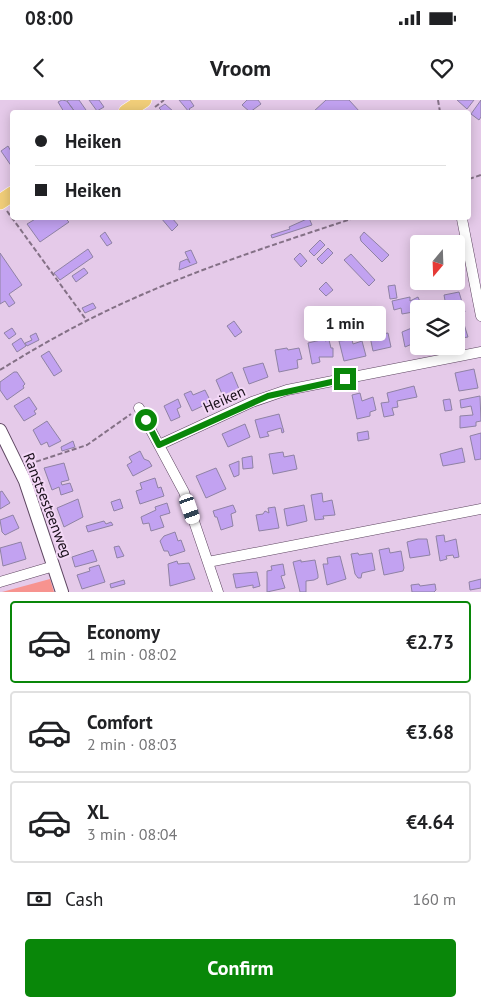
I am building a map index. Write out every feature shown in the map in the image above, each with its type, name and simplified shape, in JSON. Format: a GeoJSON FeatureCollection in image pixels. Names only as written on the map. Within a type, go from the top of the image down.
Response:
{"type":"FeatureCollection","features":[{"type":"Feature","properties":{"kind":"main road"},"geometry":{"type":"LineString","coordinates":[[132,110],[148,104]]}},
{"type":"Feature","properties":{"kind":"street"},"geometry":{"type":"LineString","coordinates":[[462,220],[481,316]]}},
{"type":"Feature","properties":{"kind":"street","name":"Heiken"},"geometry":{"type":"LineString","coordinates":[[159,445],[252,402],[287,390],[481,352]]}},
{"type":"Feature","properties":{"kind":"street"},"geometry":{"type":"LineString","coordinates":[[139,408],[184,492],[218,592]]}},
{"type":"Feature","properties":{"kind":"street","name":"Ranstsesteenweg"},"geometry":{"type":"LineString","coordinates":[[0,430],[19,467],[62,592]]}},
{"type":"Feature","properties":{"kind":"street"},"geometry":{"type":"LineString","coordinates":[[208,562],[481,509]]}},
{"type":"Feature","properties":{"kind":"street"},"geometry":{"type":"LineString","coordinates":[[0,582],[54,566]]}},
{"type":"Feature","properties":{"kind":"path"},"geometry":{"type":"LineString","coordinates":[[148,104],[164,100]]}},
{"type":"Feature","properties":{"kind":"path"},"geometry":{"type":"LineString","coordinates":[[0,202],[10,216]]}},
{"type":"Feature","properties":{"kind":"path"},"geometry":{"type":"LineString","coordinates":[[13,220],[87,321]]}},
{"type":"Feature","properties":{"kind":"path"},"geometry":{"type":"LineString","coordinates":[[0,370],[87,321],[193,273],[348,220]]}},
{"type":"Feature","properties":{"kind":"path"},"geometry":{"type":"LineString","coordinates":[[19,467],[86,445],[139,408]]}},
{"type":"Feature","properties":{"kind":"shaded area"},"geometry":{"type":"Polygon","coordinates":[[[50,579],[54,592],[2,592],[50,579]]]}},
{"type":"Feature","properties":{"kind":"building"},"geometry":{"type":"Polygon","coordinates":[[[62,100],[67,101],[74,110],[63,110],[58,102],[62,100]]]}},
{"type":"Feature","properties":{"kind":"building"},"geometry":{"type":"Polygon","coordinates":[[[79,100],[86,110],[74,110],[67,101],[79,100]]]}},
{"type":"Feature","properties":{"kind":"building"},"geometry":{"type":"Polygon","coordinates":[[[89,100],[99,100],[104,107],[96,110],[89,100]]]}},
{"type":"Feature","properties":{"kind":"building"},"geometry":{"type":"Polygon","coordinates":[[[179,100],[190,100],[194,106],[187,110],[179,100]]]}},
{"type":"Feature","properties":{"kind":"building"},"geometry":{"type":"Polygon","coordinates":[[[247,100],[258,100],[261,104],[253,110],[248,110],[242,105],[247,100]]]}},
{"type":"Feature","properties":{"kind":"building"},"geometry":{"type":"Polygon","coordinates":[[[326,100],[349,100],[358,110],[315,110],[326,100]]]}},
{"type":"Feature","properties":{"kind":"building"},"geometry":{"type":"Polygon","coordinates":[[[457,100],[474,100],[467,109],[457,100]]]}},
{"type":"Feature","properties":{"kind":"building"},"geometry":{"type":"Polygon","coordinates":[[[481,100],[481,117],[479,120],[471,114],[481,100]]]}},
{"type":"Feature","properties":{"kind":"building"},"geometry":{"type":"Polygon","coordinates":[[[165,104],[172,110],[161,110],[159,108],[165,104]]]}},
{"type":"Feature","properties":{"kind":"building"},"geometry":{"type":"Polygon","coordinates":[[[8,146],[10,150],[10,164],[1,151],[8,146]]]}},
{"type":"Feature","properties":{"kind":"building"},"geometry":{"type":"Polygon","coordinates":[[[34,220],[67,220],[69,222],[40,242],[27,224],[34,220]]]}},
{"type":"Feature","properties":{"kind":"building"},"geometry":{"type":"Polygon","coordinates":[[[163,220],[174,220],[178,225],[172,231],[163,220]]]}},
{"type":"Feature","properties":{"kind":"building"},"geometry":{"type":"Polygon","coordinates":[[[305,220],[310,220],[312,225],[272,238],[271,235],[290,229],[289,227],[305,220]]]}},
{"type":"Feature","properties":{"kind":"building"},"geometry":{"type":"Polygon","coordinates":[[[105,232],[112,243],[107,246],[100,236],[105,232]]]}},
{"type":"Feature","properties":{"kind":"building"},"geometry":{"type":"Polygon","coordinates":[[[364,232],[389,255],[382,262],[361,241],[360,237],[364,232]]]}},
{"type":"Feature","properties":{"kind":"building"},"geometry":{"type":"Polygon","coordinates":[[[320,240],[325,245],[314,256],[309,251],[320,240]]]}},
{"type":"Feature","properties":{"kind":"building"},"geometry":{"type":"Polygon","coordinates":[[[328,248],[333,253],[322,264],[317,259],[328,248]]]}},
{"type":"Feature","properties":{"kind":"building"},"geometry":{"type":"Polygon","coordinates":[[[88,249],[93,257],[60,280],[54,273],[88,249]]]}},
{"type":"Feature","properties":{"kind":"building"},"geometry":{"type":"Polygon","coordinates":[[[191,250],[197,263],[179,270],[180,262],[187,259],[190,263],[185,252],[191,250]]]}},
{"type":"Feature","properties":{"kind":"building"},"geometry":{"type":"Polygon","coordinates":[[[0,253],[22,285],[9,294],[15,303],[9,307],[5,301],[0,304],[0,253]]]}},
{"type":"Feature","properties":{"kind":"building"},"geometry":{"type":"Polygon","coordinates":[[[300,253],[307,261],[301,267],[294,259],[300,253]]]}},
{"type":"Feature","properties":{"kind":"building"},"geometry":{"type":"Polygon","coordinates":[[[351,254],[375,280],[369,286],[344,260],[351,254]]]}},
{"type":"Feature","properties":{"kind":"building"},"geometry":{"type":"Polygon","coordinates":[[[84,268],[88,273],[76,282],[72,276],[84,268]]]}},
{"type":"Feature","properties":{"kind":"building"},"geometry":{"type":"Polygon","coordinates":[[[326,282],[333,290],[326,296],[319,289],[326,282]]]}},
{"type":"Feature","properties":{"kind":"building"},"geometry":{"type":"Polygon","coordinates":[[[395,285],[397,298],[390,299],[388,286],[395,285]]]}},
{"type":"Feature","properties":{"kind":"building"},"geometry":{"type":"Polygon","coordinates":[[[459,292],[461,300],[445,300],[444,295],[459,292]]]}},
{"type":"Feature","properties":{"kind":"building"},"geometry":{"type":"Polygon","coordinates":[[[410,297],[410,313],[402,314],[401,308],[394,310],[392,301],[410,297]]]}},
{"type":"Feature","properties":{"kind":"building"},"geometry":{"type":"Polygon","coordinates":[[[93,303],[96,308],[85,313],[82,308],[93,303]]]}},
{"type":"Feature","properties":{"kind":"building"},"geometry":{"type":"Polygon","coordinates":[[[358,307],[361,322],[357,323],[354,308],[358,307]]]}},
{"type":"Feature","properties":{"kind":"building"},"geometry":{"type":"Polygon","coordinates":[[[234,321],[242,332],[235,337],[227,326],[234,321]]]}},
{"type":"Feature","properties":{"kind":"building"},"geometry":{"type":"Polygon","coordinates":[[[12,328],[16,334],[9,339],[4,333],[12,328]]]}},
{"type":"Feature","properties":{"kind":"building"},"geometry":{"type":"Polygon","coordinates":[[[410,329],[410,345],[405,347],[402,332],[410,329]]]}},
{"type":"Feature","properties":{"kind":"building"},"geometry":{"type":"Polygon","coordinates":[[[375,331],[376,335],[388,333],[391,347],[373,351],[369,332],[375,331]]]}},
{"type":"Feature","properties":{"kind":"building"},"geometry":{"type":"Polygon","coordinates":[[[36,333],[39,340],[27,346],[25,343],[32,340],[30,336],[36,333]]]}},
{"type":"Feature","properties":{"kind":"building"},"geometry":{"type":"Polygon","coordinates":[[[21,338],[26,346],[17,352],[12,344],[21,338]]]}},
{"type":"Feature","properties":{"kind":"building"},"geometry":{"type":"Polygon","coordinates":[[[325,339],[325,341],[329,340],[331,348],[333,348],[333,357],[319,357],[320,362],[312,364],[308,343],[325,339]]]}},
{"type":"Feature","properties":{"kind":"building"},"geometry":{"type":"Polygon","coordinates":[[[352,340],[353,344],[362,341],[366,356],[344,361],[339,341],[352,340]]]}},
{"type":"Feature","properties":{"kind":"building"},"geometry":{"type":"Polygon","coordinates":[[[287,348],[288,350],[299,348],[302,359],[297,360],[298,368],[279,372],[275,350],[287,348]]]}},
{"type":"Feature","properties":{"kind":"building"},"geometry":{"type":"Polygon","coordinates":[[[49,351],[62,371],[54,376],[41,356],[49,351]]]}},
{"type":"Feature","properties":{"kind":"building"},"geometry":{"type":"Polygon","coordinates":[[[263,363],[268,377],[249,384],[243,368],[263,363]]]}},
{"type":"Feature","properties":{"kind":"building"},"geometry":{"type":"Polygon","coordinates":[[[474,369],[478,388],[459,391],[455,373],[474,369]]]}},
{"type":"Feature","properties":{"kind":"building"},"geometry":{"type":"Polygon","coordinates":[[[14,372],[17,372],[25,384],[24,388],[7,400],[0,390],[0,382],[14,372]]]}},
{"type":"Feature","properties":{"kind":"building"},"geometry":{"type":"Polygon","coordinates":[[[232,372],[239,389],[223,396],[216,380],[232,372]]]}},
{"type":"Feature","properties":{"kind":"building"},"geometry":{"type":"Polygon","coordinates":[[[414,386],[417,397],[397,401],[398,407],[392,408],[394,415],[384,417],[381,403],[389,402],[387,393],[414,386]]]}},
{"type":"Feature","properties":{"kind":"building"},"geometry":{"type":"Polygon","coordinates":[[[205,390],[211,402],[192,411],[184,394],[191,391],[193,395],[205,390]]]}},
{"type":"Feature","properties":{"kind":"building"},"geometry":{"type":"Polygon","coordinates":[[[360,393],[362,401],[373,397],[376,410],[370,412],[370,416],[357,419],[352,395],[360,393]]]}},
{"type":"Feature","properties":{"kind":"building"},"geometry":{"type":"Polygon","coordinates":[[[480,396],[481,421],[476,422],[476,426],[460,428],[460,416],[473,415],[471,406],[461,408],[460,400],[480,396]]]}},
{"type":"Feature","properties":{"kind":"building"},"geometry":{"type":"Polygon","coordinates":[[[29,397],[37,409],[34,411],[36,414],[24,421],[14,406],[29,397]]]}},
{"type":"Feature","properties":{"kind":"building"},"geometry":{"type":"Polygon","coordinates":[[[178,399],[181,407],[177,409],[180,417],[171,421],[164,406],[178,399]]]}},
{"type":"Feature","properties":{"kind":"building"},"geometry":{"type":"Polygon","coordinates":[[[450,399],[452,410],[445,411],[443,400],[450,399]]]}},
{"type":"Feature","properties":{"kind":"building"},"geometry":{"type":"Polygon","coordinates":[[[279,414],[284,432],[282,433],[281,428],[267,432],[269,436],[260,438],[255,420],[279,414]]]}},
{"type":"Feature","properties":{"kind":"building"},"geometry":{"type":"Polygon","coordinates":[[[47,421],[61,441],[49,447],[47,442],[41,445],[33,430],[47,421]]]}},
{"type":"Feature","properties":{"kind":"building"},"geometry":{"type":"Polygon","coordinates":[[[245,424],[250,437],[228,447],[222,434],[245,424]]]}},
{"type":"Feature","properties":{"kind":"building"},"geometry":{"type":"Polygon","coordinates":[[[368,431],[369,439],[358,441],[357,433],[368,431]]]}},
{"type":"Feature","properties":{"kind":"building"},"geometry":{"type":"Polygon","coordinates":[[[481,433],[481,459],[475,460],[470,436],[481,433]]]}},
{"type":"Feature","properties":{"kind":"building"},"geometry":{"type":"Polygon","coordinates":[[[73,441],[75,447],[62,451],[61,447],[73,441]]]}},
{"type":"Feature","properties":{"kind":"building"},"geometry":{"type":"Polygon","coordinates":[[[462,448],[465,462],[443,466],[440,454],[462,448]]]}},
{"type":"Feature","properties":{"kind":"building"},"geometry":{"type":"Polygon","coordinates":[[[140,451],[144,459],[149,461],[152,466],[133,476],[127,465],[132,462],[129,457],[140,451]]]}},
{"type":"Feature","properties":{"kind":"building"},"geometry":{"type":"Polygon","coordinates":[[[283,452],[284,457],[294,455],[297,469],[273,474],[269,454],[283,452]]]}},
{"type":"Feature","properties":{"kind":"building"},"geometry":{"type":"Polygon","coordinates":[[[252,456],[253,468],[243,469],[242,458],[252,456]]]}},
{"type":"Feature","properties":{"kind":"building"},"geometry":{"type":"Polygon","coordinates":[[[239,461],[239,475],[234,477],[229,465],[239,461]]]}},
{"type":"Feature","properties":{"kind":"building"},"geometry":{"type":"Polygon","coordinates":[[[64,463],[69,480],[61,482],[62,485],[70,483],[73,491],[61,495],[59,487],[52,490],[44,468],[64,463]]]}},
{"type":"Feature","properties":{"kind":"building"},"geometry":{"type":"Polygon","coordinates":[[[216,468],[226,489],[206,498],[196,476],[216,468]]]}},
{"type":"Feature","properties":{"kind":"building"},"geometry":{"type":"Polygon","coordinates":[[[155,478],[158,488],[161,487],[164,496],[140,504],[136,491],[142,489],[140,483],[155,478]]]}},
{"type":"Feature","properties":{"kind":"building"},"geometry":{"type":"Polygon","coordinates":[[[2,491],[10,503],[0,509],[0,492],[2,491]]]}},
{"type":"Feature","properties":{"kind":"building"},"geometry":{"type":"Polygon","coordinates":[[[322,493],[323,502],[332,500],[335,515],[323,516],[324,519],[315,520],[311,495],[322,493]]]}},
{"type":"Feature","properties":{"kind":"building"},"geometry":{"type":"Polygon","coordinates":[[[78,499],[83,517],[64,527],[57,508],[78,499]]]}},
{"type":"Feature","properties":{"kind":"building"},"geometry":{"type":"Polygon","coordinates":[[[120,499],[123,508],[114,511],[111,502],[120,499]]]}},
{"type":"Feature","properties":{"kind":"building"},"geometry":{"type":"Polygon","coordinates":[[[167,503],[170,513],[160,516],[164,527],[151,531],[149,523],[143,524],[141,517],[156,510],[155,507],[167,503]]]}},
{"type":"Feature","properties":{"kind":"building"},"geometry":{"type":"Polygon","coordinates":[[[233,505],[236,512],[231,514],[233,526],[221,530],[213,511],[233,505]]]}},
{"type":"Feature","properties":{"kind":"building"},"geometry":{"type":"Polygon","coordinates":[[[304,505],[307,521],[287,526],[284,509],[304,505]]]}},
{"type":"Feature","properties":{"kind":"building"},"geometry":{"type":"Polygon","coordinates":[[[275,507],[279,528],[259,531],[256,515],[263,514],[265,511],[269,513],[268,508],[275,507]]]}},
{"type":"Feature","properties":{"kind":"building"},"geometry":{"type":"Polygon","coordinates":[[[13,515],[19,528],[5,535],[2,532],[0,520],[13,515]]]}},
{"type":"Feature","properties":{"kind":"building"},"geometry":{"type":"Polygon","coordinates":[[[104,521],[106,524],[111,522],[113,525],[88,532],[86,526],[104,521]]]}},
{"type":"Feature","properties":{"kind":"building"},"geometry":{"type":"Polygon","coordinates":[[[175,532],[178,541],[181,540],[185,551],[170,556],[168,551],[164,551],[160,541],[164,536],[175,532]]]}},
{"type":"Feature","properties":{"kind":"building"},"geometry":{"type":"Polygon","coordinates":[[[444,535],[445,542],[456,539],[459,557],[454,558],[453,555],[446,556],[447,559],[440,561],[436,536],[444,535]]]}},
{"type":"Feature","properties":{"kind":"building"},"geometry":{"type":"Polygon","coordinates":[[[427,539],[430,555],[410,558],[407,542],[427,539]]]}},
{"type":"Feature","properties":{"kind":"building"},"geometry":{"type":"Polygon","coordinates":[[[21,542],[26,559],[3,566],[0,548],[21,542]]]}},
{"type":"Feature","properties":{"kind":"building"},"geometry":{"type":"Polygon","coordinates":[[[119,546],[124,556],[117,558],[114,547],[119,546]]]}},
{"type":"Feature","properties":{"kind":"building"},"geometry":{"type":"Polygon","coordinates":[[[389,548],[390,553],[401,551],[404,568],[403,571],[384,575],[379,550],[389,548]]]}},
{"type":"Feature","properties":{"kind":"building"},"geometry":{"type":"Polygon","coordinates":[[[93,550],[97,561],[75,567],[72,557],[93,550]]]}},
{"type":"Feature","properties":{"kind":"building"},"geometry":{"type":"Polygon","coordinates":[[[358,553],[359,555],[372,553],[375,570],[362,573],[361,578],[358,578],[355,574],[351,554],[358,553]]]}},
{"type":"Feature","properties":{"kind":"building"},"geometry":{"type":"Polygon","coordinates":[[[340,556],[346,579],[327,585],[323,564],[328,564],[327,558],[340,556]]]}},
{"type":"Feature","properties":{"kind":"building"},"geometry":{"type":"Polygon","coordinates":[[[301,560],[301,562],[315,560],[318,575],[318,578],[314,580],[306,581],[306,592],[300,592],[293,562],[301,560]]]}},
{"type":"Feature","properties":{"kind":"building"},"geometry":{"type":"Polygon","coordinates":[[[177,561],[178,564],[189,563],[195,579],[170,586],[168,564],[177,561]]]}},
{"type":"Feature","properties":{"kind":"building"},"geometry":{"type":"Polygon","coordinates":[[[283,564],[285,575],[281,576],[285,588],[267,592],[267,571],[272,570],[271,566],[283,564]]]}},
{"type":"Feature","properties":{"kind":"building"},"geometry":{"type":"Polygon","coordinates":[[[99,565],[105,582],[82,589],[77,575],[90,571],[89,568],[99,565]]]}},
{"type":"Feature","properties":{"kind":"building"},"geometry":{"type":"Polygon","coordinates":[[[257,572],[260,586],[253,588],[253,585],[236,588],[233,574],[257,572]]]}},
{"type":"Feature","properties":{"kind":"building"},"geometry":{"type":"Polygon","coordinates":[[[481,579],[481,588],[470,590],[469,582],[481,579]]]}},
{"type":"Feature","properties":{"kind":"building"},"geometry":{"type":"Polygon","coordinates":[[[124,580],[125,584],[111,588],[110,584],[124,580]]]}},
{"type":"Feature","properties":{"kind":"building"},"geometry":{"type":"Polygon","coordinates":[[[419,584],[420,586],[435,584],[436,590],[434,592],[412,592],[411,585],[419,584]]]}},
{"type":"Feature","properties":{"kind":"route"},"geometry":{"type":"LineString","coordinates":[[146,420],[159,445],[268,396],[287,390],[345,379]]}}]}
